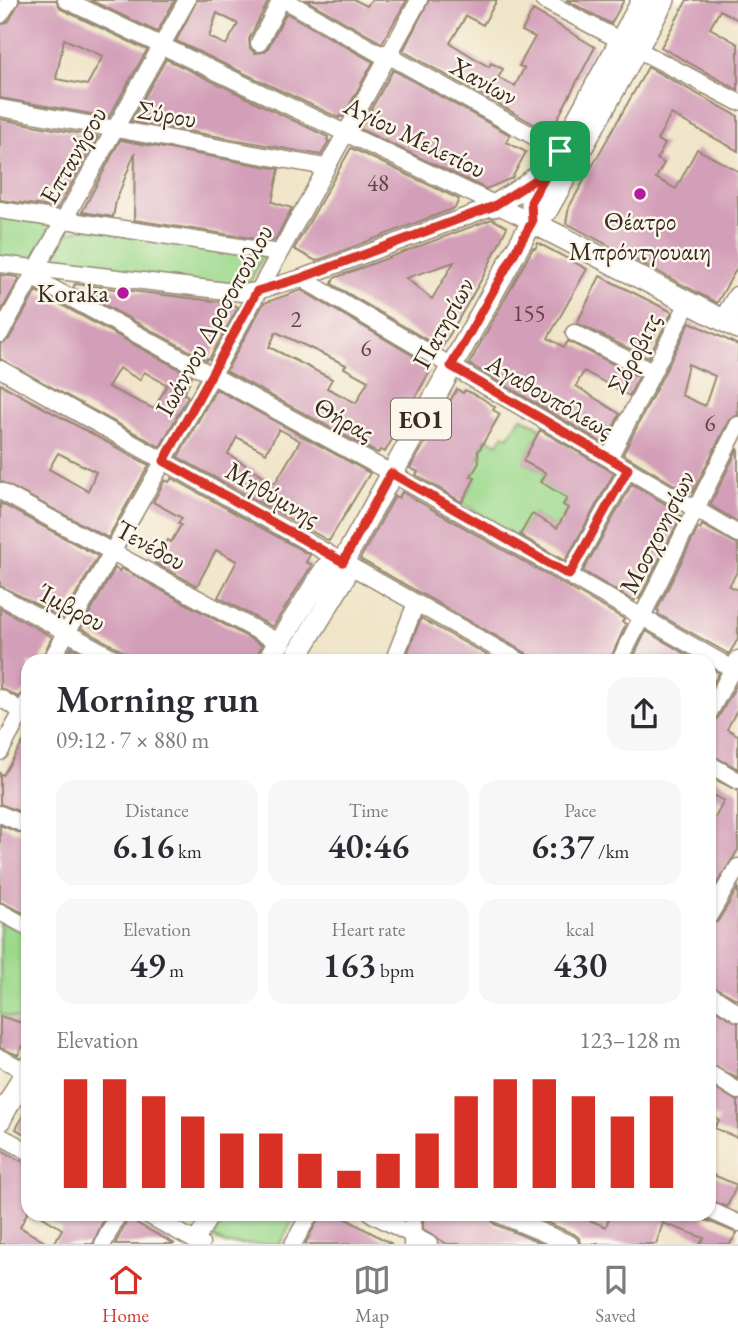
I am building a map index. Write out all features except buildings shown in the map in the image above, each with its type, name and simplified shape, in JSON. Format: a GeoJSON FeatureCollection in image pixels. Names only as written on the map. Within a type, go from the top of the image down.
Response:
{"type":"FeatureCollection","features":[{"type":"Feature","properties":{"kind":"main road","name":"Πατησίων"},"geometry":{"type":"LineString","coordinates":[[298,654],[344,578],[343,562],[451,366],[532,222],[547,210],[629,45],[643,0]]}},
{"type":"Feature","properties":{"kind":"main road","name":"Πατησίων"},"geometry":{"type":"LineString","coordinates":[[532,222],[531,202],[560,151],[629,45],[664,0]]}},
{"type":"Feature","properties":{"kind":"main road"},"geometry":{"type":"LineString","coordinates":[[494,206],[545,171],[560,151]]}},
{"type":"Feature","properties":{"kind":"main road","name":"Αγίου Μελετίου"},"geometry":{"type":"LineString","coordinates":[[532,222],[731,324]]}},
{"type":"Feature","properties":{"kind":"main road"},"geometry":{"type":"LineString","coordinates":[[731,324],[738,297]]}},
{"type":"Feature","properties":{"kind":"main road","name":"Πατησίων"},"geometry":{"type":"LineString","coordinates":[[272,654],[326,568],[343,562]]}},
{"type":"Feature","properties":{"kind":"main road"},"geometry":{"type":"LineString","coordinates":[[0,1120],[21,1080]]}},
{"type":"Feature","properties":{"kind":"street"},"geometry":{"type":"LineString","coordinates":[[0,15],[10,0]]}},
{"type":"Feature","properties":{"kind":"street","name":"Αγίου Μελετίου"},"geometry":{"type":"LineString","coordinates":[[66,0],[532,222]]}},
{"type":"Feature","properties":{"kind":"street","name":"Επτανήσου"},"geometry":{"type":"LineString","coordinates":[[0,334],[187,0]]}},
{"type":"Feature","properties":{"kind":"street","name":"Ιωάννου Δροσοπούλου"},"geometry":{"type":"LineString","coordinates":[[55,654],[419,0]]}},
{"type":"Feature","properties":{"kind":"street"},"geometry":{"type":"LineString","coordinates":[[543,0],[738,102]]}},
{"type":"Feature","properties":{"kind":"street"},"geometry":{"type":"LineString","coordinates":[[259,43],[292,2]]}},
{"type":"Feature","properties":{"kind":"street","name":"Χανίων"},"geometry":{"type":"LineString","coordinates":[[292,2],[560,151]]}},
{"type":"Feature","properties":{"kind":"street","name":"Σύρου"},"geometry":{"type":"LineString","coordinates":[[0,108],[327,167]]}},
{"type":"Feature","properties":{"kind":"street"},"geometry":{"type":"LineString","coordinates":[[0,264],[34,273],[243,293],[301,278],[494,206]]}},
{"type":"Feature","properties":{"kind":"street"},"geometry":{"type":"LineString","coordinates":[[0,210],[279,253]]}},
{"type":"Feature","properties":{"kind":"street","name":"Θήρας"},"geometry":{"type":"LineString","coordinates":[[34,273],[641,617],[713,654]]}},
{"type":"Feature","properties":{"kind":"street","name":"Αγαθουπόλεως"},"geometry":{"type":"LineString","coordinates":[[301,278],[738,534]]}},
{"type":"Feature","properties":{"kind":"street","name":"Σόροβιτς"},"geometry":{"type":"LineString","coordinates":[[609,458],[685,309]]}},
{"type":"Feature","properties":{"kind":"street"},"geometry":{"type":"LineString","coordinates":[[575,333],[652,372]]}},
{"type":"Feature","properties":{"kind":"street","name":"Μηθύμνης"},"geometry":{"type":"LineString","coordinates":[[0,369],[507,654]]}},
{"type":"Feature","properties":{"kind":"street","name":"Μοσχονησίων"},"geometry":{"type":"LineString","coordinates":[[623,654],[738,425]]}},
{"type":"Feature","properties":{"kind":"street"},"geometry":{"type":"LineString","coordinates":[[569,575],[628,469]]}},
{"type":"Feature","properties":{"kind":"street","name":"Τενέδου"},"geometry":{"type":"LineString","coordinates":[[0,491],[279,643]]}},
{"type":"Feature","properties":{"kind":"street","name":"Ίμβρου"},"geometry":{"type":"LineString","coordinates":[[0,596],[107,654]]}},
{"type":"Feature","properties":{"kind":"street"},"geometry":{"type":"LineString","coordinates":[[396,654],[416,603]]}},
{"type":"Feature","properties":{"kind":"street","name":"Θήρας"},"geometry":{"type":"LineString","coordinates":[[716,656],[736,666]]}},
{"type":"Feature","properties":{"kind":"street"},"geometry":{"type":"LineString","coordinates":[[716,701],[736,666]]}},
{"type":"Feature","properties":{"kind":"street"},"geometry":{"type":"LineString","coordinates":[[0,698],[21,707]]}},
{"type":"Feature","properties":{"kind":"street"},"geometry":{"type":"LineString","coordinates":[[0,752],[21,717]]}},
{"type":"Feature","properties":{"kind":"street"},"geometry":{"type":"LineString","coordinates":[[716,768],[738,781]]}},
{"type":"Feature","properties":{"kind":"street"},"geometry":{"type":"LineString","coordinates":[[0,814],[21,823]]}},
{"type":"Feature","properties":{"kind":"street"},"geometry":{"type":"LineString","coordinates":[[716,905],[737,872]]}},
{"type":"Feature","properties":{"kind":"street"},"geometry":{"type":"LineString","coordinates":[[0,912],[21,923]]}},
{"type":"Feature","properties":{"kind":"street"},"geometry":{"type":"LineString","coordinates":[[716,999],[738,1013]]}},
{"type":"Feature","properties":{"kind":"street"},"geometry":{"type":"LineString","coordinates":[[0,1058],[21,1067]]}},
{"type":"Feature","properties":{"kind":"street"},"geometry":{"type":"LineString","coordinates":[[716,1077],[738,1091]]}},
{"type":"Feature","properties":{"kind":"street"},"geometry":{"type":"LineString","coordinates":[[0,1136],[21,1147]]}},
{"type":"Feature","properties":{"kind":"street"},"geometry":{"type":"LineString","coordinates":[[716,1213],[738,1223]]}},
{"type":"Feature","properties":{"kind":"street"},"geometry":{"type":"LineString","coordinates":[[103,1244],[114,1221]]}},
{"type":"Feature","properties":{"kind":"street"},"geometry":{"type":"LineString","coordinates":[[159,1221],[198,1243],[208,1221]]}},
{"type":"Feature","properties":{"kind":"street"},"geometry":{"type":"LineString","coordinates":[[293,1244],[306,1221]]}},
{"type":"Feature","properties":{"kind":"street"},"geometry":{"type":"LineString","coordinates":[[383,1221],[412,1240],[429,1244]]}},
{"type":"Feature","properties":{"kind":"street"},"geometry":{"type":"LineString","coordinates":[[412,1240],[413,1221]]}},
{"type":"Feature","properties":{"kind":"street"},"geometry":{"type":"LineString","coordinates":[[515,1221],[570,1244]]}},
{"type":"Feature","properties":{"kind":"green space"},"geometry":{"type":"Polygon","coordinates":[[[0,216],[53,223],[32,264],[0,259],[0,216]]]}},
{"type":"Feature","properties":{"kind":"green space"},"geometry":{"type":"Polygon","coordinates":[[[82,228],[264,254],[245,292],[45,267],[66,232],[82,228]]]}},
{"type":"Feature","properties":{"kind":"green space"},"geometry":{"type":"Polygon","coordinates":[[[521,417],[541,428],[524,461],[546,473],[541,482],[567,497],[563,505],[568,508],[559,530],[532,514],[519,538],[462,503],[475,478],[471,476],[487,438],[498,444],[504,434],[509,437],[521,417]]]}},
{"type":"Feature","properties":{"kind":"green space"},"geometry":{"type":"Polygon","coordinates":[[[0,921],[21,932],[21,1020],[0,1014],[0,921]]]}},
{"type":"Feature","properties":{"kind":"green space"},"geometry":{"type":"Polygon","coordinates":[[[222,1221],[293,1221],[280,1244],[226,1244],[213,1237],[222,1221]]]}},
{"type":"Feature","properties":{"kind":"place","name":"Θέατρο Μπρόντγουαιη"},"geometry":{"type":"Point","coordinates":[640,194]}},
{"type":"Feature","properties":{"kind":"place","name":"Koraka"},"geometry":{"type":"Point","coordinates":[123,293]}},
{"type":"Feature","properties":{"kind":"route"},"geometry":{"type":"LineString","coordinates":[[560,151],[531,202],[532,222],[451,366],[628,469],[569,575],[391,473],[343,562],[164,461],[257,291],[301,278],[494,206],[545,171],[560,151]]}}]}
